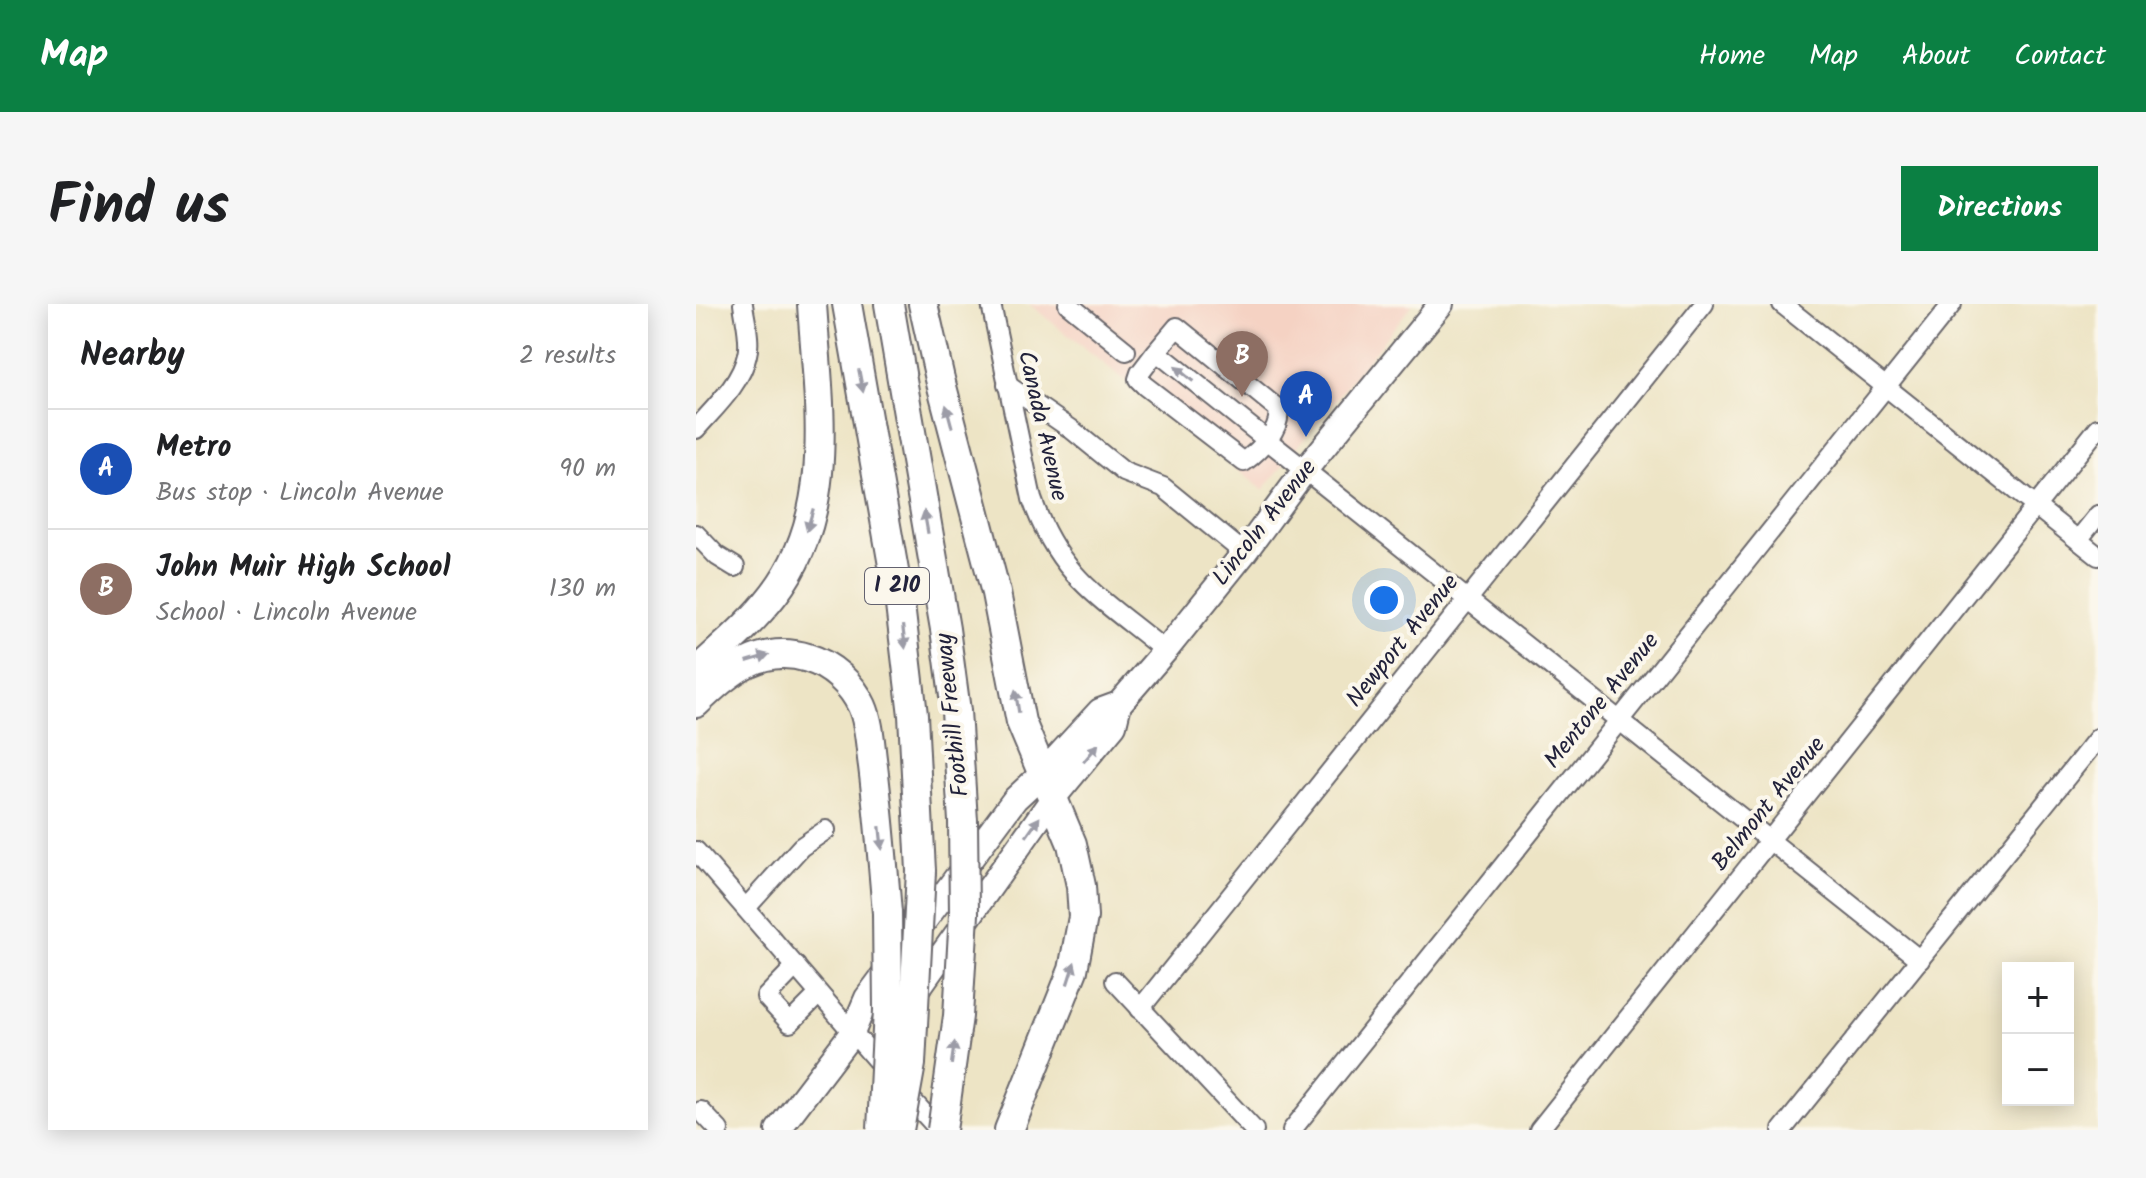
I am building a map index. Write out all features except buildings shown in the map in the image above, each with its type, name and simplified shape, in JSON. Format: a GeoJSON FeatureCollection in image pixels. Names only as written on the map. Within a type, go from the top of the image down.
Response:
{"type":"FeatureCollection","features":[{"type":"Feature","properties":{"kind":"highway"},"geometry":{"type":"LineString","coordinates":[[696,672],[751,620],[776,591],[798,553],[810,519],[818,481],[819,443],[812,304]]}},
{"type":"Feature","properties":{"kind":"highway","name":"Foothill Freeway"},"geometry":{"type":"LineString","coordinates":[[847,304],[900,605],[913,715],[921,871],[911,1064],[888,1130]]}},
{"type":"Feature","properties":{"kind":"highway","name":"Foothill Freeway"},"geometry":{"type":"LineString","coordinates":[[889,304],[947,642],[956,711],[963,821],[964,914],[958,1016],[941,1130]]}},
{"type":"Feature","properties":{"kind":"highway"},"geometry":{"type":"LineString","coordinates":[[923,304],[996,593],[1021,722],[1077,862],[1083,917],[1073,970],[1009,1130]]}},
{"type":"Feature","properties":{"kind":"highway"},"geometry":{"type":"LineString","coordinates":[[696,703],[734,668],[773,653],[815,660],[846,682],[862,705],[880,828],[887,913],[888,1130]]}},
{"type":"Feature","properties":{"kind":"main road","name":"Lincoln Avenue"},"geometry":{"type":"LineString","coordinates":[[852,1033],[895,1021],[1048,786],[1114,725],[1119,704],[1244,553],[1305,470],[1441,304]]}},
{"type":"Feature","properties":{"kind":"main road","name":"Lincoln Avenue"},"geometry":{"type":"LineString","coordinates":[[778,1130],[852,1033],[867,998],[1015,799],[1048,786]]}},
{"type":"Feature","properties":{"kind":"street"},"geometry":{"type":"LineString","coordinates":[[696,429],[735,382],[743,367],[748,353],[743,304]]}},
{"type":"Feature","properties":{"kind":"street","name":"Canada Avenue"},"geometry":{"type":"LineString","coordinates":[[991,304],[1032,499],[1043,530],[1076,578],[1165,651]]}},
{"type":"Feature","properties":{"kind":"street"},"geometry":{"type":"LineString","coordinates":[[1068,304],[1126,351]]}},
{"type":"Feature","properties":{"kind":"street","name":"Newport Avenue"},"geometry":{"type":"LineString","coordinates":[[1140,1009],[1704,304]]}},
{"type":"Feature","properties":{"kind":"street"},"geometry":{"type":"LineString","coordinates":[[1782,304],[2098,556]]}},
{"type":"Feature","properties":{"kind":"street","name":"Mentone Avenue"},"geometry":{"type":"LineString","coordinates":[[1292,1130],[1952,304]]}},
{"type":"Feature","properties":{"kind":"street"},"geometry":{"type":"LineString","coordinates":[[1177,327],[1278,409],[1279,420],[1267,440],[1244,462],[1239,460],[1157,395],[1138,379],[1156,352],[1177,327]]}},
{"type":"Feature","properties":{"kind":"street"},"geometry":{"type":"LineString","coordinates":[[1156,352],[1920,960]]}},
{"type":"Feature","properties":{"kind":"street"},"geometry":{"type":"LineString","coordinates":[[1007,385],[1071,429],[1124,472],[1163,487],[1244,553]]}},
{"type":"Feature","properties":{"kind":"street","name":"Belmont Avenue"},"geometry":{"type":"LineString","coordinates":[[1539,1130],[2098,428]]}},
{"type":"Feature","properties":{"kind":"street"},"geometry":{"type":"LineString","coordinates":[[2078,540],[2098,515]]}},
{"type":"Feature","properties":{"kind":"street"},"geometry":{"type":"LineString","coordinates":[[696,534],[717,556],[735,567]]}},
{"type":"Feature","properties":{"kind":"street"},"geometry":{"type":"LineString","coordinates":[[1782,1130],[2096,745]]}},
{"type":"Feature","properties":{"kind":"street"},"geometry":{"type":"LineString","coordinates":[[746,908],[801,847],[826,830]]}},
{"type":"Feature","properties":{"kind":"street"},"geometry":{"type":"LineString","coordinates":[[696,851],[852,1033],[941,1130]]}},
{"type":"Feature","properties":{"kind":"street"},"geometry":{"type":"LineString","coordinates":[[796,966],[766,997],[790,1023],[819,994]]}},
{"type":"Feature","properties":{"kind":"street"},"geometry":{"type":"LineString","coordinates":[[1115,981],[1254,1130]]}},
{"type":"Feature","properties":{"kind":"street"},"geometry":{"type":"LineString","coordinates":[[701,1111],[719,1130]]}},
{"type":"Feature","properties":{"kind":"shaded area"},"geometry":{"type":"Polygon","coordinates":[[[1029,304],[1413,304],[1263,490],[1029,304]]]}},
{"type":"Feature","properties":{"kind":"place","name":"John Muir High School"},"geometry":{"type":"Point","coordinates":[1242,397]}},
{"type":"Feature","properties":{"kind":"place","name":"Metro"},"geometry":{"type":"Point","coordinates":[1306,437]}}]}
